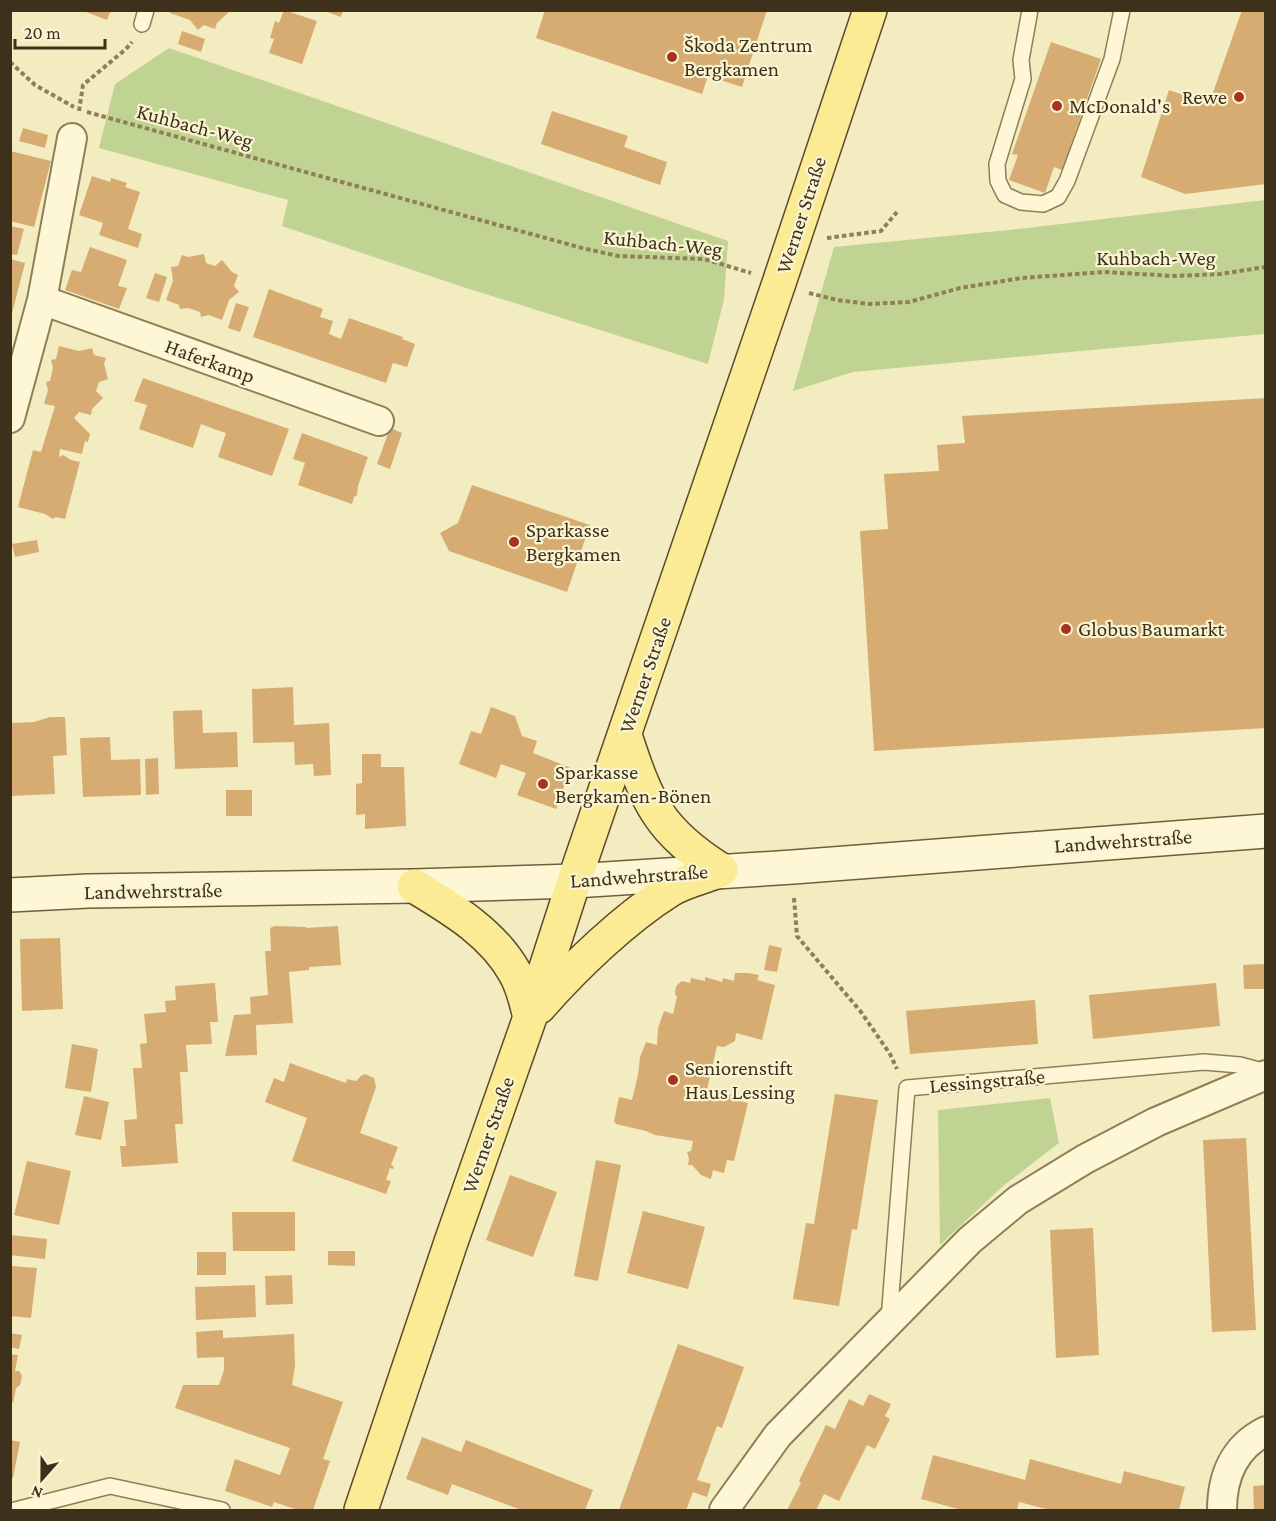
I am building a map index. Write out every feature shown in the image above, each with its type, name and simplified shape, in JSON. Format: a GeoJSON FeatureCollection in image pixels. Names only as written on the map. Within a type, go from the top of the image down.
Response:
{"type":"FeatureCollection","features":[{"type":"Feature","properties":{"kind":"main road","name":"Werner Straße"},"geometry":{"type":"LineString","coordinates":[[362,1510],[870,10]]}},
{"type":"Feature","properties":{"kind":"main road"},"geometry":{"type":"LineString","coordinates":[[625,735],[639,779],[657,814],[692,852],[721,870]]}},
{"type":"Feature","properties":{"kind":"main road","name":"Landwehrstraße"},"geometry":{"type":"LineString","coordinates":[[10,895],[88,891],[574,881],[793,867],[1266,831]]}},
{"type":"Feature","properties":{"kind":"main road"},"geometry":{"type":"LineString","coordinates":[[414,886],[461,916],[494,944],[516,974],[530,1017],[568,975],[636,914],[672,889],[721,870]]}},
{"type":"Feature","properties":{"kind":"street"},"geometry":{"type":"LineString","coordinates":[[10,418],[42,300],[72,138]]}},
{"type":"Feature","properties":{"kind":"street","name":"Haferkamp"},"geometry":{"type":"LineString","coordinates":[[42,300],[379,421]]}},
{"type":"Feature","properties":{"kind":"street","name":"Lessingstraße"},"geometry":{"type":"LineString","coordinates":[[724,1510],[778,1436],[970,1240],[1017,1200],[1085,1159],[1156,1122],[1266,1074]]}},
{"type":"Feature","properties":{"kind":"street"},"geometry":{"type":"LineString","coordinates":[[1222,1510],[1224,1482],[1235,1457],[1244,1446],[1266,1431]]}},
{"type":"Feature","properties":{"kind":"lane"},"geometry":{"type":"LineString","coordinates":[[1028,16],[1021,60],[1023,79],[997,164],[998,181],[1005,195],[1021,202],[1043,204],[1058,196],[1067,181],[1112,59],[1122,10]]}},
{"type":"Feature","properties":{"kind":"lane","name":"Lessingstraße"},"geometry":{"type":"LineString","coordinates":[[889,1322],[907,1088],[1204,1062],[1240,1065],[1266,1074]]}},
{"type":"Feature","properties":{"kind":"lane"},"geometry":{"type":"LineString","coordinates":[[15,1510],[110,1486],[222,1510]]}},
{"type":"Feature","properties":{"kind":"path"},"geometry":{"type":"LineString","coordinates":[[72,138],[83,85],[126,49],[138,34],[144,17]]}},
{"type":"Feature","properties":{"kind":"path","name":"Kuhbach-Weg"},"geometry":{"type":"LineString","coordinates":[[10,62],[35,85],[79,110],[582,248],[618,256],[704,259],[837,300],[869,304],[909,302],[960,288],[1022,278],[1104,272],[1176,276],[1220,274],[1266,267]]}},
{"type":"Feature","properties":{"kind":"path"},"geometry":{"type":"LineString","coordinates":[[792,243],[881,231],[897,212]]}},
{"type":"Feature","properties":{"kind":"path"},"geometry":{"type":"LineString","coordinates":[[793,867],[797,936],[861,1011],[890,1054],[907,1088]]}},
{"type":"Feature","properties":{"kind":"green space"},"geometry":{"type":"Polygon","coordinates":[[[169,48],[728,241],[724,299],[708,364],[460,286],[282,226],[288,200],[99,148],[115,84],[169,48]]]}},
{"type":"Feature","properties":{"kind":"green space"},"geometry":{"type":"Polygon","coordinates":[[[1265,200],[1265,334],[853,372],[793,391],[834,247],[1009,230],[1265,200]]]}},
{"type":"Feature","properties":{"kind":"green space"},"geometry":{"type":"Polygon","coordinates":[[[1050,1098],[1059,1143],[1003,1186],[940,1245],[938,1110],[1050,1098]]]}},
{"type":"Feature","properties":{"kind":"building"},"geometry":{"type":"Polygon","coordinates":[[[81,10],[111,10],[107,20],[81,10]]]}},
{"type":"Feature","properties":{"kind":"building"},"geometry":{"type":"Polygon","coordinates":[[[171,10],[228,10],[229,12],[217,23],[215,29],[204,25],[198,30],[190,20],[170,13],[171,10]]]}},
{"type":"Feature","properties":{"kind":"building"},"geometry":{"type":"Polygon","coordinates":[[[284,10],[317,21],[302,64],[269,53],[274,39],[270,38],[275,21],[279,23],[284,10]]]}},
{"type":"Feature","properties":{"kind":"building"},"geometry":{"type":"Polygon","coordinates":[[[322,10],[343,10],[341,17],[322,10]]]}},
{"type":"Feature","properties":{"kind":"building","name":"Škoda Zentrum Bergkamen"},"geometry":{"type":"Polygon","coordinates":[[[545,10],[767,10],[742,87],[708,76],[702,94],[536,38],[545,10]]]}},
{"type":"Feature","properties":{"kind":"building","name":"Rewe"},"geometry":{"type":"Polygon","coordinates":[[[1242,10],[1266,10],[1266,184],[1185,194],[1141,177],[1169,90],[1209,104],[1242,10]]]}},
{"type":"Feature","properties":{"kind":"building"},"geometry":{"type":"Polygon","coordinates":[[[182,31],[205,39],[201,52],[178,44],[182,31]]]}},
{"type":"Feature","properties":{"kind":"building","name":"McDonald's"},"geometry":{"type":"Polygon","coordinates":[[[1051,42],[1101,59],[1062,170],[1054,167],[1045,193],[1009,180],[1018,155],[1012,154],[1051,42]]]}},
{"type":"Feature","properties":{"kind":"building"},"geometry":{"type":"Polygon","coordinates":[[[552,111],[628,136],[624,147],[667,162],[660,185],[541,144],[552,111]]]}},
{"type":"Feature","properties":{"kind":"building"},"geometry":{"type":"Polygon","coordinates":[[[23,128],[48,135],[45,148],[19,141],[23,128]]]}},
{"type":"Feature","properties":{"kind":"building"},"geometry":{"type":"Polygon","coordinates":[[[10,151],[51,161],[34,227],[10,221],[10,151]]]}},
{"type":"Feature","properties":{"kind":"building"},"geometry":{"type":"Polygon","coordinates":[[[92,176],[110,182],[111,178],[127,183],[125,187],[140,192],[128,229],[142,234],[138,248],[99,235],[103,223],[79,215],[92,176]]]}},
{"type":"Feature","properties":{"kind":"building"},"geometry":{"type":"Polygon","coordinates":[[[10,226],[24,229],[17,255],[10,254],[10,226]]]}},
{"type":"Feature","properties":{"kind":"building"},"geometry":{"type":"Polygon","coordinates":[[[90,247],[127,260],[118,286],[127,288],[119,309],[65,290],[72,270],[81,272],[90,247]]]}},
{"type":"Feature","properties":{"kind":"building"},"geometry":{"type":"Polygon","coordinates":[[[204,254],[206,263],[215,266],[222,260],[232,272],[238,275],[234,286],[239,292],[229,300],[222,320],[209,315],[201,317],[200,312],[188,308],[180,309],[179,305],[166,300],[173,281],[171,267],[178,266],[182,255],[188,257],[204,254]]]}},
{"type":"Feature","properties":{"kind":"building"},"geometry":{"type":"Polygon","coordinates":[[[10,259],[25,263],[11,317],[10,317],[10,259]]]}},
{"type":"Feature","properties":{"kind":"building"},"geometry":{"type":"Polygon","coordinates":[[[155,273],[167,277],[159,302],[146,298],[155,273]]]}},
{"type":"Feature","properties":{"kind":"building"},"geometry":{"type":"Polygon","coordinates":[[[269,289],[323,309],[320,317],[333,321],[329,334],[341,339],[349,318],[403,337],[402,339],[415,344],[407,367],[393,363],[386,383],[253,337],[269,289]]]}},
{"type":"Feature","properties":{"kind":"building"},"geometry":{"type":"Polygon","coordinates":[[[236,303],[249,307],[240,332],[228,328],[236,303]]]}},
{"type":"Feature","properties":{"kind":"building"},"geometry":{"type":"Polygon","coordinates":[[[59,346],[79,351],[92,348],[94,355],[106,358],[104,364],[108,379],[99,382],[96,391],[103,398],[92,409],[91,415],[79,412],[74,418],[90,434],[88,442],[85,441],[82,454],[60,449],[59,457],[63,455],[80,462],[65,519],[56,517],[53,519],[45,514],[18,507],[33,450],[41,452],[55,406],[44,404],[48,390],[46,382],[50,381],[53,368],[51,360],[56,359],[59,346]]]}},
{"type":"Feature","properties":{"kind":"building"},"geometry":{"type":"Polygon","coordinates":[[[143,378],[289,429],[272,476],[218,457],[226,433],[201,424],[193,448],[139,429],[147,405],[134,401],[143,378]]]}},
{"type":"Feature","properties":{"kind":"building","name":"Globus Baumarkt"},"geometry":{"type":"Polygon","coordinates":[[[1266,398],[1266,728],[874,751],[860,531],[888,529],[884,474],[939,471],[937,445],[965,443],[962,416],[1266,398]]]}},
{"type":"Feature","properties":{"kind":"building"},"geometry":{"type":"Polygon","coordinates":[[[390,428],[402,433],[390,469],[377,464],[390,428]]]}},
{"type":"Feature","properties":{"kind":"building"},"geometry":{"type":"Polygon","coordinates":[[[302,433],[368,457],[357,495],[352,504],[298,485],[305,463],[293,459],[302,433]]]}},
{"type":"Feature","properties":{"kind":"building","name":"Sparkasse Bergkamen"},"geometry":{"type":"Polygon","coordinates":[[[472,485],[590,525],[567,592],[449,551],[440,533],[458,523],[472,485]]]}},
{"type":"Feature","properties":{"kind":"building"},"geometry":{"type":"Polygon","coordinates":[[[37,540],[39,552],[15,557],[12,544],[37,540]]]}},
{"type":"Feature","properties":{"kind":"building"},"geometry":{"type":"Polygon","coordinates":[[[293,687],[294,725],[329,723],[331,775],[314,776],[313,764],[295,765],[294,742],[253,743],[252,689],[293,687]]]}},
{"type":"Feature","properties":{"kind":"building"},"geometry":{"type":"Polygon","coordinates":[[[491,707],[515,716],[522,736],[537,741],[533,753],[571,768],[556,809],[517,795],[526,773],[501,764],[496,778],[459,764],[471,731],[481,734],[491,707]]]}},
{"type":"Feature","properties":{"kind":"building"},"geometry":{"type":"Polygon","coordinates":[[[202,710],[203,733],[237,732],[238,767],[175,769],[173,711],[202,710]]]}},
{"type":"Feature","properties":{"kind":"building"},"geometry":{"type":"Polygon","coordinates":[[[50,717],[65,717],[67,755],[53,756],[55,794],[10,796],[10,723],[34,722],[50,717]]]}},
{"type":"Feature","properties":{"kind":"building"},"geometry":{"type":"Polygon","coordinates":[[[110,737],[111,760],[140,759],[141,795],[83,797],[80,738],[110,737]]]}},
{"type":"Feature","properties":{"kind":"building"},"geometry":{"type":"Polygon","coordinates":[[[362,754],[381,754],[381,767],[404,767],[406,826],[365,829],[365,814],[356,815],[356,784],[362,783],[362,754]]]}},
{"type":"Feature","properties":{"kind":"building"},"geometry":{"type":"Polygon","coordinates":[[[158,758],[159,794],[146,795],[145,759],[158,758]]]}},
{"type":"Feature","properties":{"kind":"building"},"geometry":{"type":"Polygon","coordinates":[[[226,790],[252,790],[252,816],[226,816],[226,790]]]}},
{"type":"Feature","properties":{"kind":"building"},"geometry":{"type":"Polygon","coordinates":[[[275,926],[306,928],[338,926],[341,965],[309,967],[309,970],[289,972],[293,1023],[256,1025],[257,1055],[225,1056],[234,1015],[251,1014],[250,997],[268,995],[265,951],[271,951],[270,928],[275,926]]]}},
{"type":"Feature","properties":{"kind":"building"},"geometry":{"type":"Polygon","coordinates":[[[60,938],[63,1009],[22,1011],[20,939],[60,938]]]}},
{"type":"Feature","properties":{"kind":"building"},"geometry":{"type":"Polygon","coordinates":[[[769,945],[782,948],[777,972],[764,970],[769,945]]]}},
{"type":"Feature","properties":{"kind":"building"},"geometry":{"type":"Polygon","coordinates":[[[1243,965],[1266,965],[1266,989],[1244,989],[1243,965]]]}},
{"type":"Feature","properties":{"kind":"building","name":"Seniorenstift Haus Lessing"},"geometry":{"type":"Polygon","coordinates":[[[735,973],[759,975],[757,980],[775,985],[762,1040],[736,1033],[735,1041],[724,1047],[717,1046],[706,1094],[717,1097],[718,1093],[731,1095],[730,1099],[748,1103],[734,1161],[727,1160],[724,1173],[713,1170],[711,1179],[701,1175],[692,1165],[688,1165],[687,1152],[691,1151],[693,1141],[655,1135],[616,1124],[614,1121],[619,1097],[632,1100],[640,1057],[646,1042],[657,1045],[658,1028],[664,1011],[673,1014],[677,997],[676,986],[682,981],[690,983],[691,978],[705,981],[705,977],[722,982],[723,978],[734,981],[735,973]]]}},
{"type":"Feature","properties":{"kind":"building"},"geometry":{"type":"Polygon","coordinates":[[[215,983],[218,1022],[210,1022],[212,1044],[186,1045],[188,1072],[180,1072],[183,1124],[175,1124],[178,1163],[122,1167],[120,1146],[126,1146],[124,1120],[137,1119],[133,1068],[142,1068],[140,1044],[147,1043],[144,1014],[166,1012],[165,1001],[176,1000],[175,986],[215,983]]]}},
{"type":"Feature","properties":{"kind":"building"},"geometry":{"type":"Polygon","coordinates":[[[1216,983],[1220,1026],[1093,1039],[1089,995],[1216,983]]]}},
{"type":"Feature","properties":{"kind":"building"},"geometry":{"type":"Polygon","coordinates":[[[1035,1000],[1038,1044],[910,1054],[906,1011],[1035,1000]]]}},
{"type":"Feature","properties":{"kind":"building"},"geometry":{"type":"Polygon","coordinates":[[[72,1044],[98,1049],[91,1092],[65,1088],[72,1044]]]}},
{"type":"Feature","properties":{"kind":"building"},"geometry":{"type":"Polygon","coordinates":[[[290,1063],[346,1083],[347,1079],[356,1081],[365,1074],[374,1078],[376,1087],[360,1133],[398,1147],[391,1165],[394,1167],[390,1168],[386,1180],[391,1181],[386,1194],[292,1161],[307,1118],[265,1102],[274,1078],[284,1082],[290,1063]]]}},
{"type":"Feature","properties":{"kind":"building"},"geometry":{"type":"Polygon","coordinates":[[[835,1094],[878,1100],[857,1230],[852,1229],[839,1306],[793,1299],[806,1223],[814,1224],[835,1094]]]}},
{"type":"Feature","properties":{"kind":"building"},"geometry":{"type":"Polygon","coordinates":[[[84,1096],[109,1102],[101,1140],[75,1135],[84,1096]]]}},
{"type":"Feature","properties":{"kind":"building"},"geometry":{"type":"Polygon","coordinates":[[[1246,1138],[1256,1330],[1212,1332],[1203,1140],[1246,1138]]]}},
{"type":"Feature","properties":{"kind":"building"},"geometry":{"type":"Polygon","coordinates":[[[596,1160],[621,1165],[598,1281],[574,1276],[596,1160]]]}},
{"type":"Feature","properties":{"kind":"building"},"geometry":{"type":"Polygon","coordinates":[[[27,1161],[71,1171],[59,1225],[14,1215],[27,1161]]]}},
{"type":"Feature","properties":{"kind":"building"},"geometry":{"type":"Polygon","coordinates":[[[510,1175],[557,1192],[533,1257],[486,1240],[510,1175]]]}},
{"type":"Feature","properties":{"kind":"building"},"geometry":{"type":"Polygon","coordinates":[[[643,1211],[705,1227],[688,1289],[627,1273],[643,1211]]]}},
{"type":"Feature","properties":{"kind":"building"},"geometry":{"type":"Polygon","coordinates":[[[232,1212],[295,1212],[295,1251],[233,1251],[232,1212]]]}},
{"type":"Feature","properties":{"kind":"building"},"geometry":{"type":"Polygon","coordinates":[[[1093,1228],[1099,1355],[1056,1358],[1050,1230],[1093,1228]]]}},
{"type":"Feature","properties":{"kind":"building"},"geometry":{"type":"Polygon","coordinates":[[[10,1235],[47,1239],[45,1259],[10,1255],[10,1235]]]}},
{"type":"Feature","properties":{"kind":"building"},"geometry":{"type":"Polygon","coordinates":[[[328,1251],[355,1251],[355,1266],[328,1265],[328,1251]]]}},
{"type":"Feature","properties":{"kind":"building"},"geometry":{"type":"Polygon","coordinates":[[[197,1252],[226,1252],[226,1275],[197,1275],[197,1252]]]}},
{"type":"Feature","properties":{"kind":"building"},"geometry":{"type":"Polygon","coordinates":[[[10,1266],[37,1268],[31,1318],[10,1316],[10,1266]]]}},
{"type":"Feature","properties":{"kind":"building"},"geometry":{"type":"Polygon","coordinates":[[[292,1275],[293,1304],[266,1305],[265,1276],[292,1275]]]}},
{"type":"Feature","properties":{"kind":"building"},"geometry":{"type":"Polygon","coordinates":[[[255,1285],[256,1317],[196,1320],[195,1287],[255,1285]]]}},
{"type":"Feature","properties":{"kind":"building"},"geometry":{"type":"Polygon","coordinates":[[[223,1330],[223,1338],[294,1334],[295,1366],[292,1385],[343,1402],[323,1459],[330,1461],[313,1510],[298,1510],[274,1502],[272,1507],[225,1491],[235,1459],[280,1475],[290,1448],[175,1408],[183,1385],[219,1385],[224,1370],[224,1357],[197,1358],[196,1332],[223,1330]]]}},
{"type":"Feature","properties":{"kind":"building"},"geometry":{"type":"Polygon","coordinates":[[[10,1333],[22,1335],[19,1349],[10,1347],[10,1333]]]}},
{"type":"Feature","properties":{"kind":"building"},"geometry":{"type":"Polygon","coordinates":[[[678,1344],[744,1367],[722,1428],[717,1426],[697,1480],[711,1484],[707,1497],[693,1492],[686,1510],[619,1510],[678,1344]]]}},
{"type":"Feature","properties":{"kind":"building"},"geometry":{"type":"Polygon","coordinates":[[[10,1354],[18,1355],[15,1371],[19,1371],[22,1376],[20,1385],[16,1388],[13,1403],[10,1402],[10,1354]]]}},
{"type":"Feature","properties":{"kind":"building"},"geometry":{"type":"Polygon","coordinates":[[[869,1394],[891,1404],[885,1416],[890,1419],[875,1449],[867,1445],[839,1501],[824,1494],[816,1510],[787,1510],[826,1425],[835,1429],[849,1399],[863,1406],[869,1394]]]}},
{"type":"Feature","properties":{"kind":"building"},"geometry":{"type":"Polygon","coordinates":[[[422,1437],[461,1452],[466,1440],[593,1490],[585,1510],[521,1510],[452,1484],[448,1495],[406,1479],[422,1437]]]}},
{"type":"Feature","properties":{"kind":"building"},"geometry":{"type":"Polygon","coordinates":[[[10,1440],[20,1442],[13,1478],[10,1478],[10,1440]]]}},
{"type":"Feature","properties":{"kind":"building"},"geometry":{"type":"Polygon","coordinates":[[[933,1455],[1025,1480],[1030,1459],[1121,1484],[1124,1471],[1185,1487],[1179,1510],[1050,1510],[1019,1502],[1017,1510],[962,1510],[921,1499],[933,1455]]]}},
{"type":"Feature","properties":{"kind":"building"},"geometry":{"type":"Polygon","coordinates":[[[1266,1485],[1266,1510],[1254,1510],[1253,1486],[1266,1485]]]}},
{"type":"Feature","properties":{"kind":"place","name":"Škoda Zentrum Bergkamen"},"geometry":{"type":"Point","coordinates":[672,57]}},
{"type":"Feature","properties":{"kind":"place","name":"Rewe"},"geometry":{"type":"Point","coordinates":[1239,97]}},
{"type":"Feature","properties":{"kind":"place","name":"McDonald's"},"geometry":{"type":"Point","coordinates":[1057,106]}},
{"type":"Feature","properties":{"kind":"place","name":"Sparkasse Bergkamen"},"geometry":{"type":"Point","coordinates":[514,542]}},
{"type":"Feature","properties":{"kind":"place","name":"Globus Baumarkt"},"geometry":{"type":"Point","coordinates":[1066,629]}},
{"type":"Feature","properties":{"kind":"place","name":"Sparkasse Bergkamen-Bönen"},"geometry":{"type":"Point","coordinates":[543,784]}},
{"type":"Feature","properties":{"kind":"place","name":"Seniorenstift Haus Lessing"},"geometry":{"type":"Point","coordinates":[673,1080]}}]}
